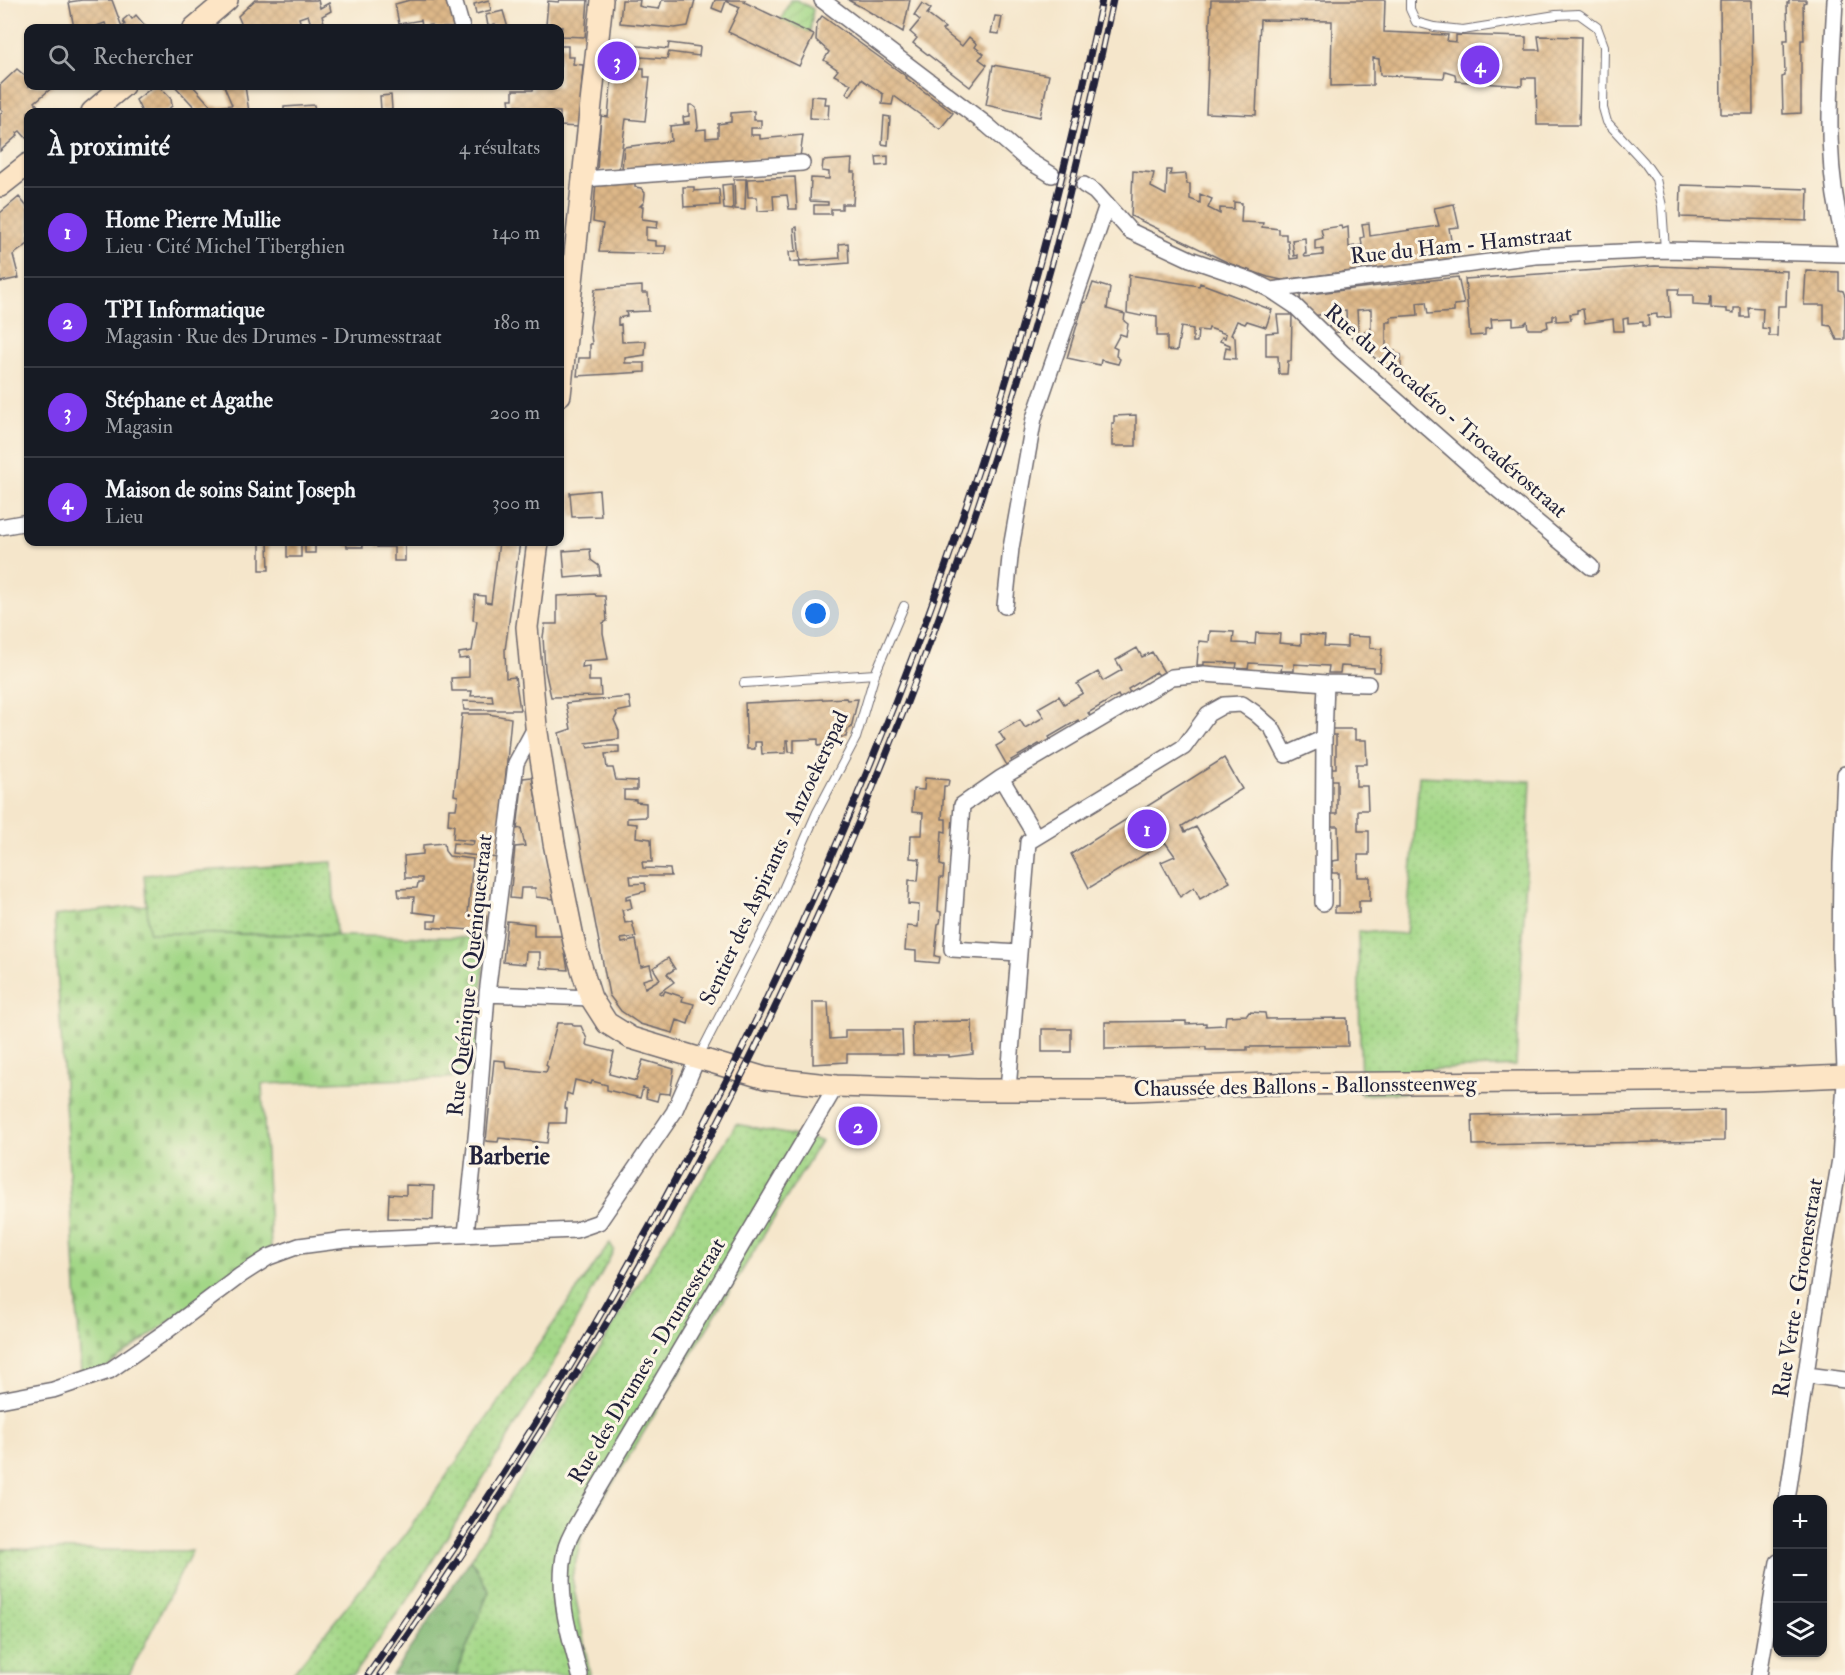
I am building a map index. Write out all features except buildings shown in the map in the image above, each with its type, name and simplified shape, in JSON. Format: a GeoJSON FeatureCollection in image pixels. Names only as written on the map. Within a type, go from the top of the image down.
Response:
{"type":"FeatureCollection","features":[{"type":"Feature","properties":{"kind":"street"},"geometry":{"type":"LineString","coordinates":[[199,24],[227,0]]}},
{"type":"Feature","properties":{"kind":"street"},"geometry":{"type":"LineString","coordinates":[[454,0],[461,24]]}},
{"type":"Feature","properties":{"kind":"street"},"geometry":{"type":"LineString","coordinates":[[564,359],[602,0]]}},
{"type":"Feature","properties":{"kind":"street"},"geometry":{"type":"LineString","coordinates":[[822,0],[987,124],[1026,159],[1052,175]]}},
{"type":"Feature","properties":{"kind":"street"},"geometry":{"type":"LineString","coordinates":[[1835,0],[1828,128],[1831,176],[1845,244]]}},
{"type":"Feature","properties":{"kind":"street"},"geometry":{"type":"LineString","coordinates":[[97,108],[118,90]]}},
{"type":"Feature","properties":{"kind":"street"},"geometry":{"type":"LineString","coordinates":[[584,180],[802,163]]}},
{"type":"Feature","properties":{"kind":"street"},"geometry":{"type":"LineString","coordinates":[[0,186],[24,167]]}},
{"type":"Feature","properties":{"kind":"street"},"geometry":{"type":"LineString","coordinates":[[1083,185],[1095,192],[1130,231],[1190,259],[1251,280],[1270,290]]}},
{"type":"Feature","properties":{"kind":"street"},"geometry":{"type":"LineString","coordinates":[[1005,606],[1011,548],[1034,418],[1107,205]]}},
{"type":"Feature","properties":{"kind":"street","name":"Rue du Ham - Hamstraat"},"geometry":{"type":"LineString","coordinates":[[1270,290],[1535,256],[1665,250],[1845,254]]}},
{"type":"Feature","properties":{"kind":"street","name":"Rue du Trocadéro - Trocadérostraat"},"geometry":{"type":"LineString","coordinates":[[1270,290],[1294,306],[1342,352],[1489,482],[1592,567]]}},
{"type":"Feature","properties":{"kind":"street"},"geometry":{"type":"LineString","coordinates":[[0,527],[24,523]]}},
{"type":"Feature","properties":{"kind":"street","name":"Chaussée des Ballons - Ballonssteenweg"},"geometry":{"type":"LineString","coordinates":[[537,546],[527,627],[536,726],[554,843],[575,947],[591,998],[607,1023],[631,1038],[765,1078],[836,1086],[1133,1090],[1267,1084],[1751,1080],[1845,1076]]}},
{"type":"Feature","properties":{"kind":"street"},"geometry":{"type":"LineString","coordinates":[[1019,953],[952,949],[962,805],[1001,778],[1172,677],[1204,674],[1368,684]]}},
{"type":"Feature","properties":{"kind":"street"},"geometry":{"type":"LineString","coordinates":[[1323,903],[1326,683]]}},
{"type":"Feature","properties":{"kind":"street"},"geometry":{"type":"LineString","coordinates":[[1008,1090],[1028,842],[1184,747],[1208,714],[1224,705],[1242,704],[1255,713],[1272,728],[1286,755],[1324,738]]}},
{"type":"Feature","properties":{"kind":"street","name":"Rue Quénique - Quéniquestraat"},"geometry":{"type":"LineString","coordinates":[[466,1234],[477,1128],[486,994],[516,763],[536,726]]}},
{"type":"Feature","properties":{"kind":"street"},"geometry":{"type":"LineString","coordinates":[[1845,774],[1840,954],[1845,1069]]}},
{"type":"Feature","properties":{"kind":"street"},"geometry":{"type":"LineString","coordinates":[[1001,778],[1036,837]]}},
{"type":"Feature","properties":{"kind":"street"},"geometry":{"type":"LineString","coordinates":[[486,994],[591,998]]}},
{"type":"Feature","properties":{"kind":"street"},"geometry":{"type":"LineString","coordinates":[[0,1400],[53,1390],[109,1371],[241,1275],[269,1257],[299,1246],[345,1240],[576,1230],[599,1222],[674,1112],[699,1057]]}},
{"type":"Feature","properties":{"kind":"street","name":"Rue Verte - Groenestraat"},"geometry":{"type":"LineString","coordinates":[[1788,1495],[1840,1159],[1845,1082]]}},
{"type":"Feature","properties":{"kind":"street","name":"Rue des Drumes - Drumesstraat"},"geometry":{"type":"LineString","coordinates":[[580,1675],[567,1630],[561,1587],[565,1549],[580,1517],[836,1086]]}},
{"type":"Feature","properties":{"kind":"street"},"geometry":{"type":"LineString","coordinates":[[1807,1375],[1845,1380]]}},
{"type":"Feature","properties":{"kind":"street"},"geometry":{"type":"LineString","coordinates":[[1759,1675],[1773,1592]]}},
{"type":"Feature","properties":{"kind":"lane"},"geometry":{"type":"LineString","coordinates":[[1410,0],[1410,9],[1416,22],[1434,27],[1463,30],[1556,15],[1579,14],[1597,27],[1604,46],[1603,108],[1607,122],[1656,178],[1662,206],[1665,250]]}},
{"type":"Feature","properties":{"kind":"lane","name":"Sentier des Aspirants - Anzoekerspad"},"geometry":{"type":"LineString","coordinates":[[699,1057],[773,912],[816,812],[856,738],[875,674],[904,606]]}},
{"type":"Feature","properties":{"kind":"lane"},"geometry":{"type":"LineString","coordinates":[[744,684],[875,674]]}},
{"type":"Feature","properties":{"kind":"green space"},"geometry":{"type":"Polygon","coordinates":[[[790,0],[797,0],[813,9],[810,33],[781,20],[790,0]]]}},
{"type":"Feature","properties":{"kind":"green space"},"geometry":{"type":"Polygon","coordinates":[[[1419,776],[1531,781],[1516,1066],[1417,1070],[1417,1092],[1361,1095],[1358,931],[1406,934],[1419,776]]]}},
{"type":"Feature","properties":{"kind":"green space"},"geometry":{"type":"Polygon","coordinates":[[[332,862],[336,935],[149,933],[144,875],[332,862]]]}},
{"type":"Feature","properties":{"kind":"green space"},"geometry":{"type":"Polygon","coordinates":[[[147,905],[149,933],[486,938],[474,1077],[262,1084],[271,1247],[101,1371],[81,1374],[54,916],[147,905]]]}},
{"type":"Feature","properties":{"kind":"green space"},"geometry":{"type":"Polygon","coordinates":[[[736,1124],[821,1141],[583,1532],[572,1577],[590,1675],[456,1675],[489,1591],[471,1559],[736,1124]]]}},
{"type":"Feature","properties":{"kind":"green space"},"geometry":{"type":"Polygon","coordinates":[[[610,1243],[614,1250],[550,1369],[417,1586],[353,1675],[291,1675],[405,1535],[610,1243]]]}},
{"type":"Feature","properties":{"kind":"green space"},"geometry":{"type":"Polygon","coordinates":[[[0,1549],[192,1551],[129,1675],[0,1675],[0,1549]]]}},
{"type":"Feature","properties":{"kind":"green space"},"geometry":{"type":"Polygon","coordinates":[[[471,1559],[489,1591],[456,1675],[392,1675],[471,1559]]]}},
{"type":"Feature","properties":{"kind":"tunnel"},"geometry":{"type":"LineString","coordinates":[[1052,175],[1084,185]]}},
{"type":"Feature","properties":{"kind":"railway"},"geometry":{"type":"LineString","coordinates":[[368,1675],[492,1491],[552,1397],[608,1301],[722,1089],[825,872],[916,648],[994,421],[1053,212],[1102,0]]}},
{"type":"Feature","properties":{"kind":"railway"},"geometry":{"type":"LineString","coordinates":[[380,1675],[526,1455],[661,1229],[743,1073],[834,878],[916,679],[988,476],[1059,237],[1113,0]]}},
{"type":"Feature","properties":{"kind":"place","name":"Stéphane et Agathe"},"geometry":{"type":"Point","coordinates":[617,61]}},
{"type":"Feature","properties":{"kind":"place","name":"Maison de soins Saint Joseph"},"geometry":{"type":"Point","coordinates":[1480,65]}},
{"type":"Feature","properties":{"kind":"place","name":"Home Pierre Mullie"},"geometry":{"type":"Point","coordinates":[1147,829]}},
{"type":"Feature","properties":{"kind":"place","name":"TPI Informatique"},"geometry":{"type":"Point","coordinates":[858,1126]}},
{"type":"Feature","properties":{"kind":"district","name":"Barberie"},"geometry":{"type":"Point","coordinates":[509,1156]}}]}
